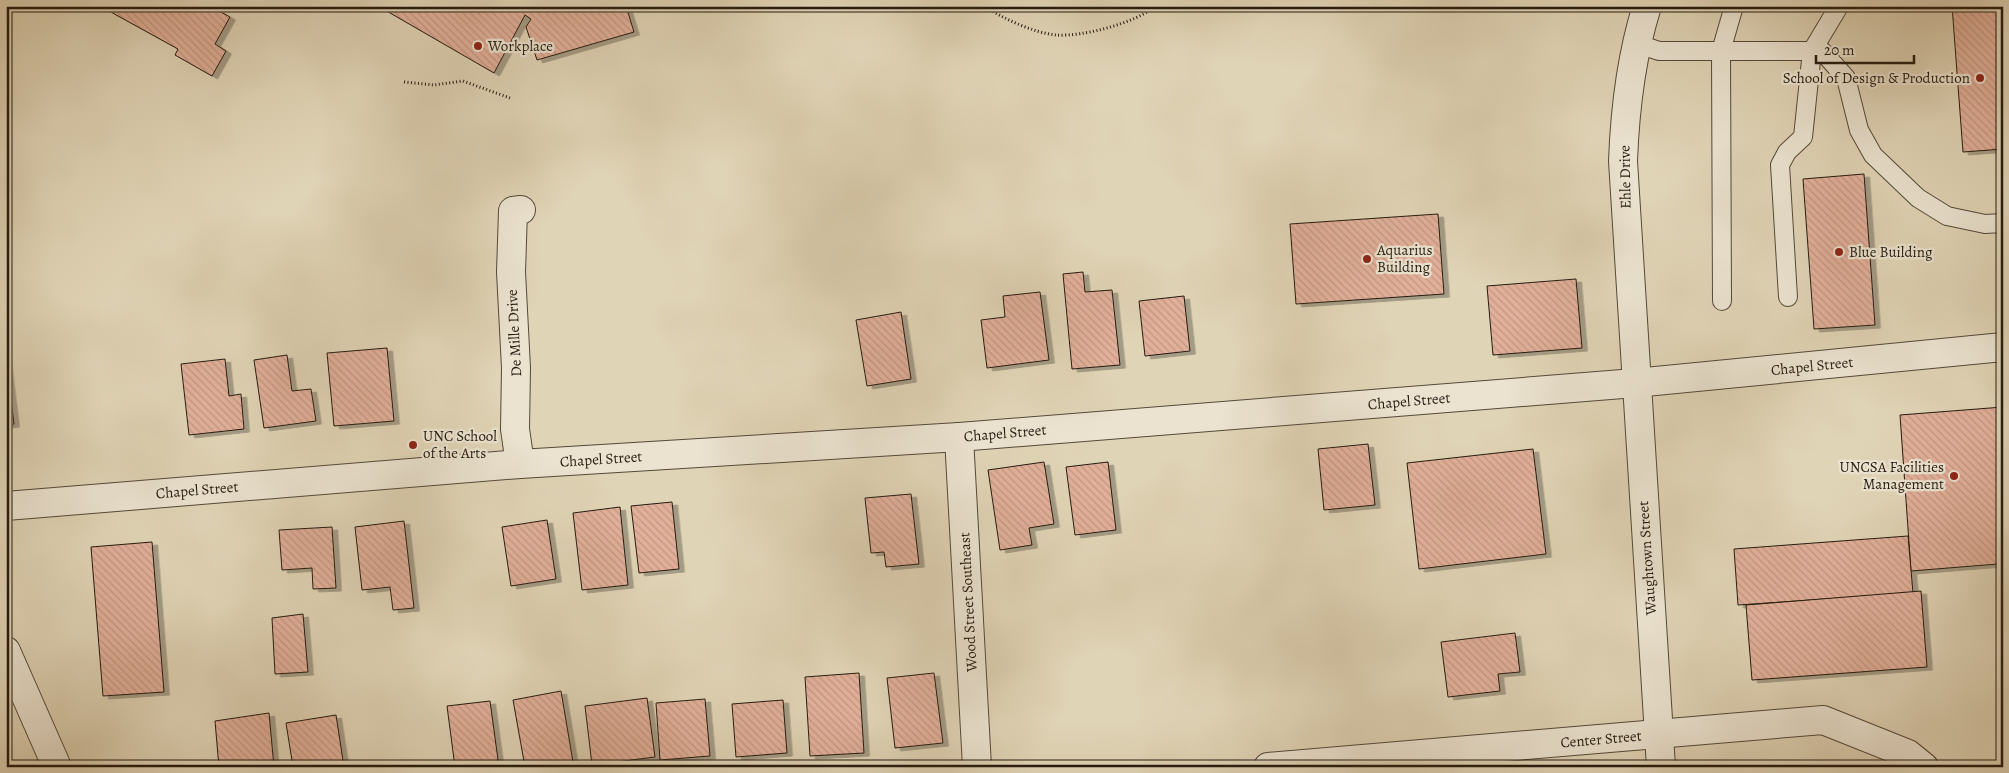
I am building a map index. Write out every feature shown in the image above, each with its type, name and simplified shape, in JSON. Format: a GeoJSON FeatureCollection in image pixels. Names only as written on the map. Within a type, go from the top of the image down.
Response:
{"type":"FeatureCollection","features":[{"type":"Feature","properties":{"kind":"street","name":"Ehle Drive"},"geometry":{"type":"LineString","coordinates":[[1633,350],[1623,161],[1626,103],[1636,43],[1647,6]]}},
{"type":"Feature","properties":{"kind":"street","name":"De Mille Drive"},"geometry":{"type":"LineString","coordinates":[[520,464],[515,430],[516,368],[511,272],[513,210],[521,210]]}},
{"type":"Feature","properties":{"kind":"street","name":"Chapel Street"},"geometry":{"type":"LineString","coordinates":[[6,506],[520,464],[959,437],[1635,383],[2003,347]]}},
{"type":"Feature","properties":{"kind":"street","name":"Waughtown Street"},"geometry":{"type":"LineString","coordinates":[[1633,350],[1661,767]]}},
{"type":"Feature","properties":{"kind":"street","name":"Wood Street Southeast"},"geometry":{"type":"LineString","coordinates":[[959,437],[977,767]]}},
{"type":"Feature","properties":{"kind":"street"},"geometry":{"type":"LineString","coordinates":[[6,651],[57,767]]}},
{"type":"Feature","properties":{"kind":"street","name":"Center Street"},"geometry":{"type":"LineString","coordinates":[[1268,767],[1823,720],[1908,754],[1924,767]]}},
{"type":"Feature","properties":{"kind":"lane"},"geometry":{"type":"LineString","coordinates":[[1722,301],[1721,52],[1734,6]]}},
{"type":"Feature","properties":{"kind":"lane"},"geometry":{"type":"LineString","coordinates":[[1788,297],[1780,165],[1787,152],[1803,137],[1812,51],[1839,6]]}},
{"type":"Feature","properties":{"kind":"lane"},"geometry":{"type":"LineString","coordinates":[[1636,43],[1659,51],[1822,51],[1846,78],[1859,130],[1873,156],[1918,198],[1947,216],[1985,224],[2003,223]]}},
{"type":"Feature","properties":{"kind":"path"},"geometry":{"type":"LineString","coordinates":[[984,6],[998,15],[1056,35],[1074,34],[1114,25],[1136,18],[1156,6]]}},
{"type":"Feature","properties":{"kind":"path"},"geometry":{"type":"LineString","coordinates":[[404,82],[434,85],[463,81],[510,98]]}},
{"type":"Feature","properties":{"kind":"building"},"geometry":{"type":"Polygon","coordinates":[[[106,6],[210,6],[230,17],[215,44],[226,51],[212,76],[175,55],[178,49],[109,11],[106,6]]]}},
{"type":"Feature","properties":{"kind":"building","name":"Workplace"},"geometry":{"type":"Polygon","coordinates":[[[378,6],[626,6],[634,32],[537,60],[526,27],[531,19],[525,15],[494,73],[378,6]]]}},
{"type":"Feature","properties":{"kind":"building","name":"School of Design & Production"},"geometry":{"type":"Polygon","coordinates":[[[1952,6],[2003,6],[2003,149],[1963,152],[1952,6]]]}},
{"type":"Feature","properties":{"kind":"building","name":"Blue Building"},"geometry":{"type":"Polygon","coordinates":[[[1864,174],[1875,325],[1814,329],[1803,179],[1864,174]]]}},
{"type":"Feature","properties":{"kind":"building","name":"Aquarius Building"},"geometry":{"type":"Polygon","coordinates":[[[1438,214],[1444,294],[1296,304],[1290,224],[1438,214]]]}},
{"type":"Feature","properties":{"kind":"building"},"geometry":{"type":"Polygon","coordinates":[[[1083,272],[1085,292],[1112,290],[1120,365],[1072,369],[1063,274],[1083,272]]]}},
{"type":"Feature","properties":{"kind":"building"},"geometry":{"type":"Polygon","coordinates":[[[1576,279],[1582,348],[1493,355],[1487,286],[1576,279]]]}},
{"type":"Feature","properties":{"kind":"building"},"geometry":{"type":"Polygon","coordinates":[[[1040,292],[1049,360],[987,368],[981,320],[1005,317],[1003,296],[1040,292]]]}},
{"type":"Feature","properties":{"kind":"building"},"geometry":{"type":"Polygon","coordinates":[[[1184,296],[1190,351],[1145,356],[1139,301],[1184,296]]]}},
{"type":"Feature","properties":{"kind":"building"},"geometry":{"type":"Polygon","coordinates":[[[901,312],[911,379],[867,386],[856,320],[901,312]]]}},
{"type":"Feature","properties":{"kind":"building"},"geometry":{"type":"Polygon","coordinates":[[[387,348],[394,421],[334,426],[327,353],[387,348]]]}},
{"type":"Feature","properties":{"kind":"building"},"geometry":{"type":"Polygon","coordinates":[[[287,355],[292,391],[311,389],[316,421],[264,428],[254,360],[287,355]]]}},
{"type":"Feature","properties":{"kind":"building"},"geometry":{"type":"Polygon","coordinates":[[[225,359],[229,396],[241,394],[244,429],[189,435],[181,364],[225,359]]]}},
{"type":"Feature","properties":{"kind":"building"},"geometry":{"type":"Polygon","coordinates":[[[6,360],[14,424],[6,425],[6,360]]]}},
{"type":"Feature","properties":{"kind":"building","name":"UNCSA Facilities Management"},"geometry":{"type":"Polygon","coordinates":[[[2003,407],[2003,597],[2000,597],[1998,564],[1911,571],[1900,415],[2003,407]]]}},
{"type":"Feature","properties":{"kind":"building"},"geometry":{"type":"Polygon","coordinates":[[[1368,444],[1375,505],[1324,510],[1318,449],[1368,444]]]}},
{"type":"Feature","properties":{"kind":"building"},"geometry":{"type":"Polygon","coordinates":[[[1533,449],[1546,554],[1419,569],[1407,463],[1533,449]]]}},
{"type":"Feature","properties":{"kind":"building"},"geometry":{"type":"Polygon","coordinates":[[[1044,462],[1054,524],[1029,528],[1032,545],[1000,550],[988,470],[1044,462]]]}},
{"type":"Feature","properties":{"kind":"building"},"geometry":{"type":"Polygon","coordinates":[[[1108,462],[1116,530],[1075,535],[1066,467],[1108,462]]]}},
{"type":"Feature","properties":{"kind":"building"},"geometry":{"type":"Polygon","coordinates":[[[911,494],[919,564],[886,567],[884,552],[871,553],[865,498],[911,494]]]}},
{"type":"Feature","properties":{"kind":"building"},"geometry":{"type":"Polygon","coordinates":[[[672,502],[679,569],[639,573],[631,506],[672,502]]]}},
{"type":"Feature","properties":{"kind":"building"},"geometry":{"type":"Polygon","coordinates":[[[620,507],[628,585],[582,590],[573,513],[620,507]]]}},
{"type":"Feature","properties":{"kind":"building"},"geometry":{"type":"Polygon","coordinates":[[[547,520],[556,579],[511,586],[502,527],[547,520]]]}},
{"type":"Feature","properties":{"kind":"building"},"geometry":{"type":"Polygon","coordinates":[[[404,521],[414,608],[393,610],[390,587],[362,590],[355,527],[404,521]]]}},
{"type":"Feature","properties":{"kind":"building"},"geometry":{"type":"Polygon","coordinates":[[[332,527],[336,588],[313,589],[312,568],[282,570],[279,530],[332,527]]]}},
{"type":"Feature","properties":{"kind":"building"},"geometry":{"type":"Polygon","coordinates":[[[1908,536],[1913,593],[1738,605],[1734,549],[1908,536]]]}},
{"type":"Feature","properties":{"kind":"building"},"geometry":{"type":"Polygon","coordinates":[[[152,542],[164,692],[103,696],[91,547],[152,542]]]}},
{"type":"Feature","properties":{"kind":"building"},"geometry":{"type":"Polygon","coordinates":[[[1921,591],[1927,667],[1752,680],[1746,605],[1921,591]]]}},
{"type":"Feature","properties":{"kind":"building"},"geometry":{"type":"Polygon","coordinates":[[[303,614],[308,672],[275,674],[272,618],[303,614]]]}},
{"type":"Feature","properties":{"kind":"building"},"geometry":{"type":"Polygon","coordinates":[[[1515,633],[1520,672],[1498,674],[1500,691],[1448,697],[1441,642],[1515,633]]]}},
{"type":"Feature","properties":{"kind":"building"},"geometry":{"type":"Polygon","coordinates":[[[859,673],[864,753],[810,756],[805,677],[859,673]]]}},
{"type":"Feature","properties":{"kind":"building"},"geometry":{"type":"Polygon","coordinates":[[[934,673],[943,743],[895,748],[887,678],[934,673]]]}},
{"type":"Feature","properties":{"kind":"building"},"geometry":{"type":"Polygon","coordinates":[[[561,691],[573,762],[545,767],[525,767],[513,700],[561,691]]]}},
{"type":"Feature","properties":{"kind":"building"},"geometry":{"type":"Polygon","coordinates":[[[647,698],[655,757],[592,765],[585,706],[647,698]]]}},
{"type":"Feature","properties":{"kind":"building"},"geometry":{"type":"Polygon","coordinates":[[[705,699],[710,756],[660,760],[656,703],[705,699]]]}},
{"type":"Feature","properties":{"kind":"building"},"geometry":{"type":"Polygon","coordinates":[[[783,700],[787,753],[736,757],[732,704],[783,700]]]}},
{"type":"Feature","properties":{"kind":"building"},"geometry":{"type":"Polygon","coordinates":[[[490,701],[499,767],[455,767],[447,706],[490,701]]]}},
{"type":"Feature","properties":{"kind":"building"},"geometry":{"type":"Polygon","coordinates":[[[269,713],[274,767],[219,767],[215,721],[269,713]]]}},
{"type":"Feature","properties":{"kind":"building"},"geometry":{"type":"Polygon","coordinates":[[[336,715],[344,767],[293,767],[286,723],[336,715]]]}},
{"type":"Feature","properties":{"kind":"place","name":"Workplace"},"geometry":{"type":"Point","coordinates":[478,46]}},
{"type":"Feature","properties":{"kind":"place","name":"School of Design & Production"},"geometry":{"type":"Point","coordinates":[1980,78]}},
{"type":"Feature","properties":{"kind":"place","name":"Blue Building"},"geometry":{"type":"Point","coordinates":[1839,252]}},
{"type":"Feature","properties":{"kind":"place","name":"Aquarius Building"},"geometry":{"type":"Point","coordinates":[1367,259]}},
{"type":"Feature","properties":{"kind":"place","name":"UNC School of the Arts"},"geometry":{"type":"Point","coordinates":[413,445]}},
{"type":"Feature","properties":{"kind":"place","name":"UNCSA Facilities Management"},"geometry":{"type":"Point","coordinates":[1954,476]}}]}
